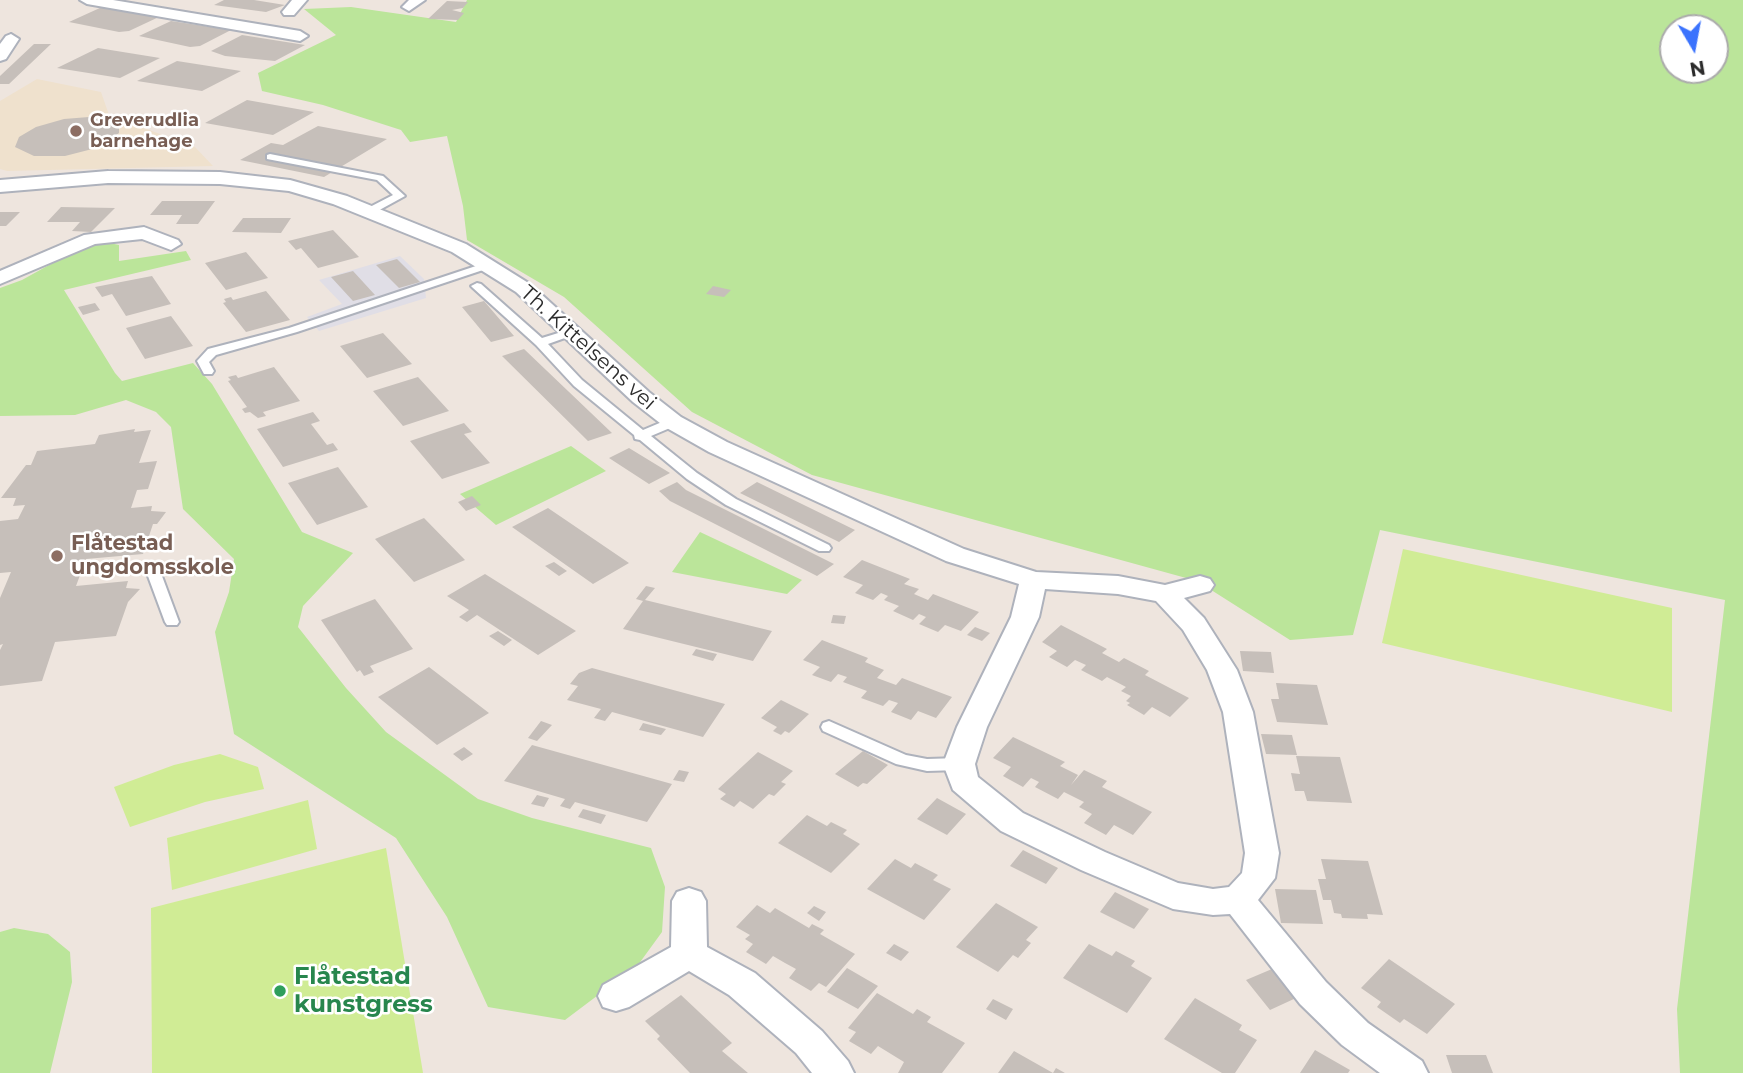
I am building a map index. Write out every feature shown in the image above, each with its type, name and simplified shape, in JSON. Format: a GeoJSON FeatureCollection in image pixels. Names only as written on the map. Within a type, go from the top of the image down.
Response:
{"type":"FeatureCollection","features":[{"type":"Feature","properties":{"kind":"street"},"geometry":{"type":"LineString","coordinates":[[87,0],[300,36]]}},
{"type":"Feature","properties":{"kind":"street"},"geometry":{"type":"LineString","coordinates":[[289,12],[300,0]]}},
{"type":"Feature","properties":{"kind":"street"},"geometry":{"type":"LineString","coordinates":[[0,56],[5,38]]}},
{"type":"Feature","properties":{"kind":"street","name":"Th. Kittelsens vei"},"geometry":{"type":"LineString","coordinates":[[0,186],[108,177],[220,178],[290,186],[370,211],[459,248],[481,276],[523,288],[641,397],[673,422],[718,447],[955,555],[1034,580],[1118,585],[1165,594],[1200,585]]}},
{"type":"Feature","properties":{"kind":"street"},"geometry":{"type":"LineString","coordinates":[[0,278],[91,239],[144,233],[171,244]]}},
{"type":"Feature","properties":{"kind":"street"},"geometry":{"type":"LineString","coordinates":[[1034,580],[1025,617],[972,727],[959,764],[964,782],[984,802],[1012,822],[1093,862],[1173,896],[1213,902],[1238,900],[1258,878],[1262,853],[1238,712],[1222,670],[1194,624],[1165,594]]}},
{"type":"Feature","properties":{"kind":"street"},"geometry":{"type":"LineString","coordinates":[[1238,900],[1313,993],[1355,1034],[1409,1073]]}},
{"type":"Feature","properties":{"kind":"street"},"geometry":{"type":"LineString","coordinates":[[689,901],[689,956]]}},
{"type":"Feature","properties":{"kind":"street"},"geometry":{"type":"LineString","coordinates":[[616,996],[657,970],[689,956],[716,967],[742,984],[809,1041],[835,1073]]}},
{"type":"Feature","properties":{"kind":"lane"},"geometry":{"type":"LineString","coordinates":[[270,157],[380,178],[400,196],[370,211]]}},
{"type":"Feature","properties":{"kind":"lane"},"geometry":{"type":"LineString","coordinates":[[208,371],[203,361],[212,352],[481,276],[578,383],[640,436],[731,502],[824,548]]}},
{"type":"Feature","properties":{"kind":"lane"},"geometry":{"type":"LineString","coordinates":[[540,343],[572,332]]}},
{"type":"Feature","properties":{"kind":"lane"},"geometry":{"type":"LineString","coordinates":[[640,436],[673,422]]}},
{"type":"Feature","properties":{"kind":"lane"},"geometry":{"type":"LineString","coordinates":[[152,568],[172,622]]}},
{"type":"Feature","properties":{"kind":"lane"},"geometry":{"type":"LineString","coordinates":[[829,726],[902,760],[927,765],[959,764]]}},
{"type":"Feature","properties":{"kind":"shaded area","name":"Greverudlia barnehage"},"geometry":{"type":"Polygon","coordinates":[[[37,79],[101,92],[109,115],[195,147],[213,166],[0,169],[0,101],[37,79]]]}},
{"type":"Feature","properties":{"kind":"shaded area"},"geometry":{"type":"Polygon","coordinates":[[[400,256],[424,279],[426,298],[319,331],[307,317],[342,304],[319,280],[400,256]]]}},
{"type":"Feature","properties":{"kind":"green space"},"geometry":{"type":"Polygon","coordinates":[[[467,0],[1743,0],[1743,1073],[1680,1073],[1677,1009],[1725,600],[1380,530],[1353,635],[1290,640],[1197,581],[812,475],[692,412],[564,297],[467,240],[463,206],[447,136],[410,142],[401,130],[323,105],[262,91],[258,73],[336,35],[304,9],[351,7],[456,22],[467,0]]]}},
{"type":"Feature","properties":{"kind":"green space"},"geometry":{"type":"Polygon","coordinates":[[[105,242],[119,245],[119,261],[186,251],[191,260],[64,290],[115,373],[122,381],[193,363],[212,384],[302,532],[353,553],[303,606],[298,627],[346,688],[386,732],[478,799],[532,818],[651,848],[665,887],[662,932],[638,965],[565,1020],[488,1007],[447,917],[396,838],[234,734],[215,632],[229,592],[234,559],[183,509],[171,427],[156,412],[126,400],[75,415],[0,416],[0,288],[22,280],[78,249],[105,242]]]}},
{"type":"Feature","properties":{"kind":"green space"},"geometry":{"type":"Polygon","coordinates":[[[571,446],[606,471],[496,525],[460,494],[571,446]]]}},
{"type":"Feature","properties":{"kind":"green space"},"geometry":{"type":"Polygon","coordinates":[[[700,532],[802,580],[787,594],[672,572],[700,532]]]}},
{"type":"Feature","properties":{"kind":"green space"},"geometry":{"type":"Polygon","coordinates":[[[1403,549],[1672,608],[1672,712],[1382,643],[1403,549]]]}},
{"type":"Feature","properties":{"kind":"green space"},"geometry":{"type":"Polygon","coordinates":[[[220,754],[258,767],[264,789],[205,802],[130,827],[114,787],[174,765],[220,754]]]}},
{"type":"Feature","properties":{"kind":"green space"},"geometry":{"type":"Polygon","coordinates":[[[308,800],[317,849],[172,890],[167,838],[308,800]]]}},
{"type":"Feature","properties":{"kind":"green space","name":"Flåtestad kunstgress"},"geometry":{"type":"Polygon","coordinates":[[[386,848],[423,1073],[152,1073],[151,908],[386,848]]]}},
{"type":"Feature","properties":{"kind":"green space"},"geometry":{"type":"Polygon","coordinates":[[[14,928],[48,934],[70,952],[72,982],[50,1073],[0,1073],[0,932],[14,928]]]}},
{"type":"Feature","properties":{"kind":"building"},"geometry":{"type":"Polygon","coordinates":[[[224,0],[254,0],[285,5],[266,12],[214,5],[224,0]]]}},
{"type":"Feature","properties":{"kind":"building"},"geometry":{"type":"Polygon","coordinates":[[[447,1],[468,2],[463,8],[452,10],[464,13],[458,20],[428,19],[447,1]]]}},
{"type":"Feature","properties":{"kind":"building"},"geometry":{"type":"Polygon","coordinates":[[[102,7],[161,16],[129,31],[119,32],[69,22],[102,7]]]}},
{"type":"Feature","properties":{"kind":"building"},"geometry":{"type":"Polygon","coordinates":[[[171,21],[231,30],[200,46],[190,47],[139,36],[171,21]]]}},
{"type":"Feature","properties":{"kind":"building"},"geometry":{"type":"Polygon","coordinates":[[[242,35],[305,45],[275,61],[225,56],[211,51],[242,35]]]}},
{"type":"Feature","properties":{"kind":"building"},"geometry":{"type":"Polygon","coordinates":[[[34,44],[51,44],[9,84],[0,84],[0,76],[34,44]]]}},
{"type":"Feature","properties":{"kind":"building"},"geometry":{"type":"Polygon","coordinates":[[[98,48],[160,58],[120,78],[57,68],[98,48]]]}},
{"type":"Feature","properties":{"kind":"building"},"geometry":{"type":"Polygon","coordinates":[[[177,61],[241,71],[202,91],[137,81],[177,61]]]}},
{"type":"Feature","properties":{"kind":"building"},"geometry":{"type":"Polygon","coordinates":[[[247,100],[314,112],[273,135],[205,123],[247,100]]]}},
{"type":"Feature","properties":{"kind":"building"},"geometry":{"type":"Polygon","coordinates":[[[89,117],[115,123],[119,126],[119,133],[100,147],[65,156],[34,156],[15,147],[19,137],[36,127],[64,119],[89,117]]]}},
{"type":"Feature","properties":{"kind":"building"},"geometry":{"type":"Polygon","coordinates":[[[318,126],[387,139],[324,177],[240,160],[271,143],[283,145],[318,126]]]}},
{"type":"Feature","properties":{"kind":"building"},"geometry":{"type":"Polygon","coordinates":[[[162,201],[215,201],[198,224],[176,224],[182,215],[150,215],[162,201]]]}},
{"type":"Feature","properties":{"kind":"building"},"geometry":{"type":"Polygon","coordinates":[[[61,207],[115,208],[91,232],[72,231],[80,222],[47,222],[61,207]]]}},
{"type":"Feature","properties":{"kind":"building"},"geometry":{"type":"Polygon","coordinates":[[[0,212],[20,212],[6,226],[0,226],[0,212]]]}},
{"type":"Feature","properties":{"kind":"building"},"geometry":{"type":"Polygon","coordinates":[[[243,218],[291,218],[281,233],[232,232],[243,218]]]}},
{"type":"Feature","properties":{"kind":"building"},"geometry":{"type":"Polygon","coordinates":[[[333,230],[359,257],[318,268],[301,248],[296,250],[288,241],[333,230]]]}},
{"type":"Feature","properties":{"kind":"building"},"geometry":{"type":"Polygon","coordinates":[[[246,252],[268,278],[226,290],[205,263],[246,252]]]}},
{"type":"Feature","properties":{"kind":"building"},"geometry":{"type":"Polygon","coordinates":[[[397,259],[420,282],[399,288],[376,265],[397,259]]]}},
{"type":"Feature","properties":{"kind":"building"},"geometry":{"type":"Polygon","coordinates":[[[353,271],[375,295],[353,301],[331,277],[353,271]]]}},
{"type":"Feature","properties":{"kind":"building"},"geometry":{"type":"Polygon","coordinates":[[[152,276],[171,304],[126,316],[112,294],[102,297],[95,287],[152,276]]]}},
{"type":"Feature","properties":{"kind":"building"},"geometry":{"type":"Polygon","coordinates":[[[713,286],[731,290],[724,297],[706,294],[713,286]]]}},
{"type":"Feature","properties":{"kind":"building"},"geometry":{"type":"Polygon","coordinates":[[[266,291],[290,320],[246,332],[223,303],[226,302],[224,299],[231,297],[233,300],[266,291]]]}},
{"type":"Feature","properties":{"kind":"building"},"geometry":{"type":"Polygon","coordinates":[[[484,301],[514,336],[491,342],[462,307],[484,301]]]}},
{"type":"Feature","properties":{"kind":"building"},"geometry":{"type":"Polygon","coordinates":[[[95,303],[100,310],[83,315],[78,307],[95,303]]]}},
{"type":"Feature","properties":{"kind":"building"},"geometry":{"type":"Polygon","coordinates":[[[171,316],[193,346],[145,359],[126,328],[171,316]]]}},
{"type":"Feature","properties":{"kind":"building"},"geometry":{"type":"Polygon","coordinates":[[[383,333],[412,364],[367,378],[340,346],[383,333]]]}},
{"type":"Feature","properties":{"kind":"building"},"geometry":{"type":"Polygon","coordinates":[[[524,349],[612,433],[588,441],[502,356],[524,349]]]}},
{"type":"Feature","properties":{"kind":"building"},"geometry":{"type":"Polygon","coordinates":[[[274,367],[300,401],[263,412],[266,416],[258,418],[250,412],[245,413],[242,409],[247,407],[228,381],[231,380],[228,377],[236,375],[238,378],[274,367]]]}},
{"type":"Feature","properties":{"kind":"building"},"geometry":{"type":"Polygon","coordinates":[[[418,377],[449,411],[403,426],[373,391],[418,377]]]}},
{"type":"Feature","properties":{"kind":"building"},"geometry":{"type":"Polygon","coordinates":[[[313,412],[320,421],[311,424],[327,445],[333,443],[338,450],[283,467],[257,429],[313,412]]]}},
{"type":"Feature","properties":{"kind":"building"},"geometry":{"type":"Polygon","coordinates":[[[464,423],[472,432],[464,434],[490,463],[442,479],[410,441],[464,423]]]}},
{"type":"Feature","properties":{"kind":"building","name":"Flåtestad ungdomsskole"},"geometry":{"type":"Polygon","coordinates":[[[135,429],[134,432],[151,430],[139,463],[157,461],[148,489],[137,490],[131,508],[152,506],[151,511],[166,512],[157,524],[153,524],[143,554],[86,559],[76,586],[128,581],[126,588],[140,589],[128,602],[116,636],[55,642],[42,681],[0,686],[0,650],[3,644],[0,645],[0,598],[11,572],[0,573],[0,521],[18,519],[25,505],[13,506],[16,498],[1,498],[26,465],[31,465],[37,451],[95,444],[99,435],[135,429]]]}},
{"type":"Feature","properties":{"kind":"building"},"geometry":{"type":"Polygon","coordinates":[[[629,448],[670,473],[649,484],[609,458],[629,448]]]}},
{"type":"Feature","properties":{"kind":"building"},"geometry":{"type":"Polygon","coordinates":[[[338,467],[368,507],[317,525],[288,483],[338,467]]]}},
{"type":"Feature","properties":{"kind":"building"},"geometry":{"type":"Polygon","coordinates":[[[677,482],[686,490],[834,564],[817,576],[670,501],[659,491],[677,482]]]}},
{"type":"Feature","properties":{"kind":"building"},"geometry":{"type":"Polygon","coordinates":[[[757,482],[855,530],[839,542],[740,493],[757,482]]]}},
{"type":"Feature","properties":{"kind":"building"},"geometry":{"type":"Polygon","coordinates":[[[472,496],[481,505],[466,511],[458,502],[472,496]]]}},
{"type":"Feature","properties":{"kind":"building"},"geometry":{"type":"Polygon","coordinates":[[[548,508],[629,563],[593,584],[512,527],[548,508]]]}},
{"type":"Feature","properties":{"kind":"building"},"geometry":{"type":"Polygon","coordinates":[[[424,518],[465,560],[414,582],[375,539],[424,518]]]}},
{"type":"Feature","properties":{"kind":"building"},"geometry":{"type":"Polygon","coordinates":[[[862,560],[910,579],[904,584],[919,589],[914,594],[928,600],[933,594],[979,612],[961,631],[945,625],[938,632],[919,624],[926,617],[919,614],[913,620],[893,611],[899,606],[884,600],[888,596],[881,593],[873,600],[855,593],[863,585],[843,577],[862,560]]]}},
{"type":"Feature","properties":{"kind":"building"},"geometry":{"type":"Polygon","coordinates":[[[554,562],[567,571],[559,576],[545,566],[554,562]]]}},
{"type":"Feature","properties":{"kind":"building"},"geometry":{"type":"Polygon","coordinates":[[[485,574],[576,631],[538,655],[477,615],[467,622],[459,617],[469,610],[447,596],[485,574]]]}},
{"type":"Feature","properties":{"kind":"building"},"geometry":{"type":"Polygon","coordinates":[[[646,586],[655,588],[645,600],[772,631],[753,661],[623,629],[643,601],[636,599],[646,586]]]}},
{"type":"Feature","properties":{"kind":"building"},"geometry":{"type":"Polygon","coordinates":[[[375,599],[413,649],[370,666],[374,672],[364,676],[360,670],[357,672],[321,620],[375,599]]]}},
{"type":"Feature","properties":{"kind":"building"},"geometry":{"type":"Polygon","coordinates":[[[833,615],[846,616],[844,624],[831,623],[833,615]]]}},
{"type":"Feature","properties":{"kind":"building"},"geometry":{"type":"Polygon","coordinates":[[[1061,625],[1107,649],[1102,653],[1119,662],[1124,658],[1149,671],[1145,675],[1189,698],[1170,717],[1152,707],[1144,715],[1127,705],[1130,703],[1126,701],[1131,696],[1121,691],[1126,687],[1107,677],[1102,681],[1081,670],[1086,665],[1075,660],[1067,667],[1049,657],[1057,651],[1042,642],[1061,625]]]}},
{"type":"Feature","properties":{"kind":"building"},"geometry":{"type":"Polygon","coordinates":[[[975,627],[990,633],[982,641],[967,635],[975,627]]]}},
{"type":"Feature","properties":{"kind":"building"},"geometry":{"type":"Polygon","coordinates":[[[498,631],[512,640],[504,646],[489,636],[498,631]]]}},
{"type":"Feature","properties":{"kind":"building"},"geometry":{"type":"Polygon","coordinates":[[[822,640],[868,658],[865,662],[884,670],[877,678],[896,685],[902,678],[952,697],[936,718],[918,711],[911,720],[891,712],[898,703],[889,700],[883,706],[861,698],[867,691],[843,682],[847,677],[838,674],[831,682],[812,675],[820,667],[803,660],[822,640]]]}},
{"type":"Feature","properties":{"kind":"building"},"geometry":{"type":"Polygon","coordinates":[[[696,649],[717,654],[713,661],[692,655],[696,649]]]}},
{"type":"Feature","properties":{"kind":"building"},"geometry":{"type":"Polygon","coordinates":[[[1240,651],[1271,652],[1274,673],[1243,671],[1240,651]]]}},
{"type":"Feature","properties":{"kind":"building"},"geometry":{"type":"Polygon","coordinates":[[[429,667],[489,713],[437,745],[378,697],[429,667]]]}},
{"type":"Feature","properties":{"kind":"building"},"geometry":{"type":"Polygon","coordinates":[[[592,668],[725,704],[703,737],[612,712],[605,721],[594,718],[601,709],[567,700],[578,686],[570,684],[579,673],[592,668]]]}},
{"type":"Feature","properties":{"kind":"building"},"geometry":{"type":"Polygon","coordinates":[[[1276,683],[1317,685],[1328,725],[1277,722],[1271,699],[1279,699],[1276,683]]]}},
{"type":"Feature","properties":{"kind":"building"},"geometry":{"type":"Polygon","coordinates":[[[781,700],[809,714],[789,733],[785,731],[781,735],[773,731],[777,727],[761,718],[781,700]]]}},
{"type":"Feature","properties":{"kind":"building"},"geometry":{"type":"Polygon","coordinates":[[[541,721],[552,725],[537,741],[528,738],[541,721]]]}},
{"type":"Feature","properties":{"kind":"building"},"geometry":{"type":"Polygon","coordinates":[[[643,723],[666,729],[661,735],[639,730],[643,723]]]}},
{"type":"Feature","properties":{"kind":"building"},"geometry":{"type":"Polygon","coordinates":[[[1261,734],[1292,735],[1297,755],[1266,754],[1261,734]]]}},
{"type":"Feature","properties":{"kind":"building"},"geometry":{"type":"Polygon","coordinates":[[[1013,737],[1065,762],[1060,766],[1078,775],[1071,785],[1084,770],[1107,781],[1102,787],[1152,812],[1133,835],[1114,825],[1106,835],[1084,823],[1092,814],[1079,807],[1084,802],[1064,792],[1058,799],[1035,787],[1039,782],[1031,778],[1023,787],[1003,776],[1011,767],[993,758],[1013,737]]]}},
{"type":"Feature","properties":{"kind":"building"},"geometry":{"type":"Polygon","coordinates":[[[532,745],[672,784],[647,822],[575,802],[570,809],[560,806],[565,799],[504,781],[532,745]]]}},
{"type":"Feature","properties":{"kind":"building"},"geometry":{"type":"Polygon","coordinates":[[[464,747],[473,754],[462,761],[453,754],[464,747]]]}},
{"type":"Feature","properties":{"kind":"building"},"geometry":{"type":"Polygon","coordinates":[[[863,751],[888,765],[867,784],[863,783],[858,787],[835,774],[863,751]]]}},
{"type":"Feature","properties":{"kind":"building"},"geometry":{"type":"Polygon","coordinates":[[[758,752],[793,771],[781,782],[786,784],[774,796],[769,794],[753,809],[740,801],[734,807],[720,799],[726,794],[718,789],[758,752]]]}},
{"type":"Feature","properties":{"kind":"building"},"geometry":{"type":"Polygon","coordinates":[[[1296,756],[1340,757],[1352,803],[1307,801],[1304,791],[1295,791],[1291,773],[1300,774],[1296,756]]]}},
{"type":"Feature","properties":{"kind":"building"},"geometry":{"type":"Polygon","coordinates":[[[679,770],[689,772],[684,782],[673,780],[679,770]]]}},
{"type":"Feature","properties":{"kind":"building"},"geometry":{"type":"Polygon","coordinates":[[[537,795],[549,798],[544,807],[531,804],[537,795]]]}},
{"type":"Feature","properties":{"kind":"building"},"geometry":{"type":"Polygon","coordinates":[[[937,798],[966,814],[947,835],[917,819],[937,798]]]}},
{"type":"Feature","properties":{"kind":"building"},"geometry":{"type":"Polygon","coordinates":[[[583,809],[606,815],[601,824],[578,817],[583,809]]]}},
{"type":"Feature","properties":{"kind":"building"},"geometry":{"type":"Polygon","coordinates":[[[807,815],[827,826],[831,822],[847,830],[843,834],[860,844],[831,873],[778,843],[807,815]]]}},
{"type":"Feature","properties":{"kind":"building"},"geometry":{"type":"Polygon","coordinates":[[[1023,850],[1058,868],[1046,884],[1010,866],[1023,850]]]}},
{"type":"Feature","properties":{"kind":"building"},"geometry":{"type":"Polygon","coordinates":[[[895,859],[911,868],[915,863],[938,875],[933,880],[951,889],[924,920],[867,889],[895,859]]]}},
{"type":"Feature","properties":{"kind":"building"},"geometry":{"type":"Polygon","coordinates":[[[1321,859],[1368,861],[1383,915],[1367,914],[1368,919],[1342,918],[1341,914],[1334,913],[1331,900],[1323,900],[1318,879],[1326,879],[1321,859]]]}},
{"type":"Feature","properties":{"kind":"building"},"geometry":{"type":"Polygon","coordinates":[[[1275,889],[1316,890],[1323,924],[1281,923],[1275,889]]]}},
{"type":"Feature","properties":{"kind":"building"},"geometry":{"type":"Polygon","coordinates":[[[1115,892],[1149,909],[1134,929],[1100,912],[1115,892]]]}},
{"type":"Feature","properties":{"kind":"building"},"geometry":{"type":"Polygon","coordinates":[[[996,903],[1038,927],[1026,940],[1031,943],[1018,958],[1013,955],[998,972],[956,947],[996,903]]]}},
{"type":"Feature","properties":{"kind":"building"},"geometry":{"type":"Polygon","coordinates":[[[757,905],[770,913],[775,908],[809,928],[812,924],[824,930],[820,934],[855,954],[826,987],[819,983],[811,991],[789,978],[796,969],[773,956],[766,964],[746,952],[753,944],[745,939],[750,935],[736,927],[757,905]]]}},
{"type":"Feature","properties":{"kind":"building"},"geometry":{"type":"Polygon","coordinates":[[[814,906],[826,912],[819,921],[807,913],[814,906]]]}},
{"type":"Feature","properties":{"kind":"building"},"geometry":{"type":"Polygon","coordinates":[[[894,944],[909,952],[901,961],[886,953],[894,944]]]}},
{"type":"Feature","properties":{"kind":"building"},"geometry":{"type":"Polygon","coordinates":[[[1089,944],[1112,956],[1116,951],[1135,961],[1131,966],[1152,978],[1127,1013],[1063,978],[1089,944]]]}},
{"type":"Feature","properties":{"kind":"building"},"geometry":{"type":"Polygon","coordinates":[[[1389,959],[1455,1004],[1427,1034],[1404,1019],[1400,1023],[1377,1007],[1381,1002],[1361,988],[1389,959]]]}},
{"type":"Feature","properties":{"kind":"building"},"geometry":{"type":"Polygon","coordinates":[[[847,968],[878,986],[858,1009],[827,992],[847,968]]]}},
{"type":"Feature","properties":{"kind":"building"},"geometry":{"type":"Polygon","coordinates":[[[1272,969],[1296,998],[1270,1010],[1246,980],[1272,969]]]}},
{"type":"Feature","properties":{"kind":"building"},"geometry":{"type":"Polygon","coordinates":[[[877,993],[913,1014],[917,1009],[931,1017],[927,1022],[965,1043],[942,1073],[898,1073],[904,1062],[878,1046],[871,1054],[849,1041],[856,1032],[848,1028],[877,993]]]}},
{"type":"Feature","properties":{"kind":"building"},"geometry":{"type":"Polygon","coordinates":[[[681,995],[732,1043],[722,1051],[748,1073],[690,1073],[657,1039],[660,1036],[645,1021],[681,995]]]}},
{"type":"Feature","properties":{"kind":"building"},"geometry":{"type":"Polygon","coordinates":[[[1195,998],[1242,1025],[1239,1030],[1257,1040],[1235,1073],[1222,1073],[1164,1039],[1195,998]]]}},
{"type":"Feature","properties":{"kind":"building"},"geometry":{"type":"Polygon","coordinates":[[[993,999],[1013,1009],[1006,1020],[986,1009],[993,999]]]}},
{"type":"Feature","properties":{"kind":"building"},"geometry":{"type":"Polygon","coordinates":[[[1315,1050],[1350,1070],[1348,1073],[1300,1073],[1315,1050]]]}},
{"type":"Feature","properties":{"kind":"building"},"geometry":{"type":"Polygon","coordinates":[[[1014,1051],[1053,1073],[998,1073],[1014,1051]]]}},
{"type":"Feature","properties":{"kind":"building"},"geometry":{"type":"Polygon","coordinates":[[[1446,1055],[1486,1055],[1493,1073],[1452,1073],[1446,1055]]]}},
{"type":"Feature","properties":{"kind":"place","name":"Greverudlia barnehage"},"geometry":{"type":"Point","coordinates":[76,131]}},
{"type":"Feature","properties":{"kind":"place","name":"Flåtestad ungdomsskole"},"geometry":{"type":"Point","coordinates":[57,556]}},
{"type":"Feature","properties":{"kind":"place","name":"Flåtestad kunstgress"},"geometry":{"type":"Point","coordinates":[280,991]}}]}
